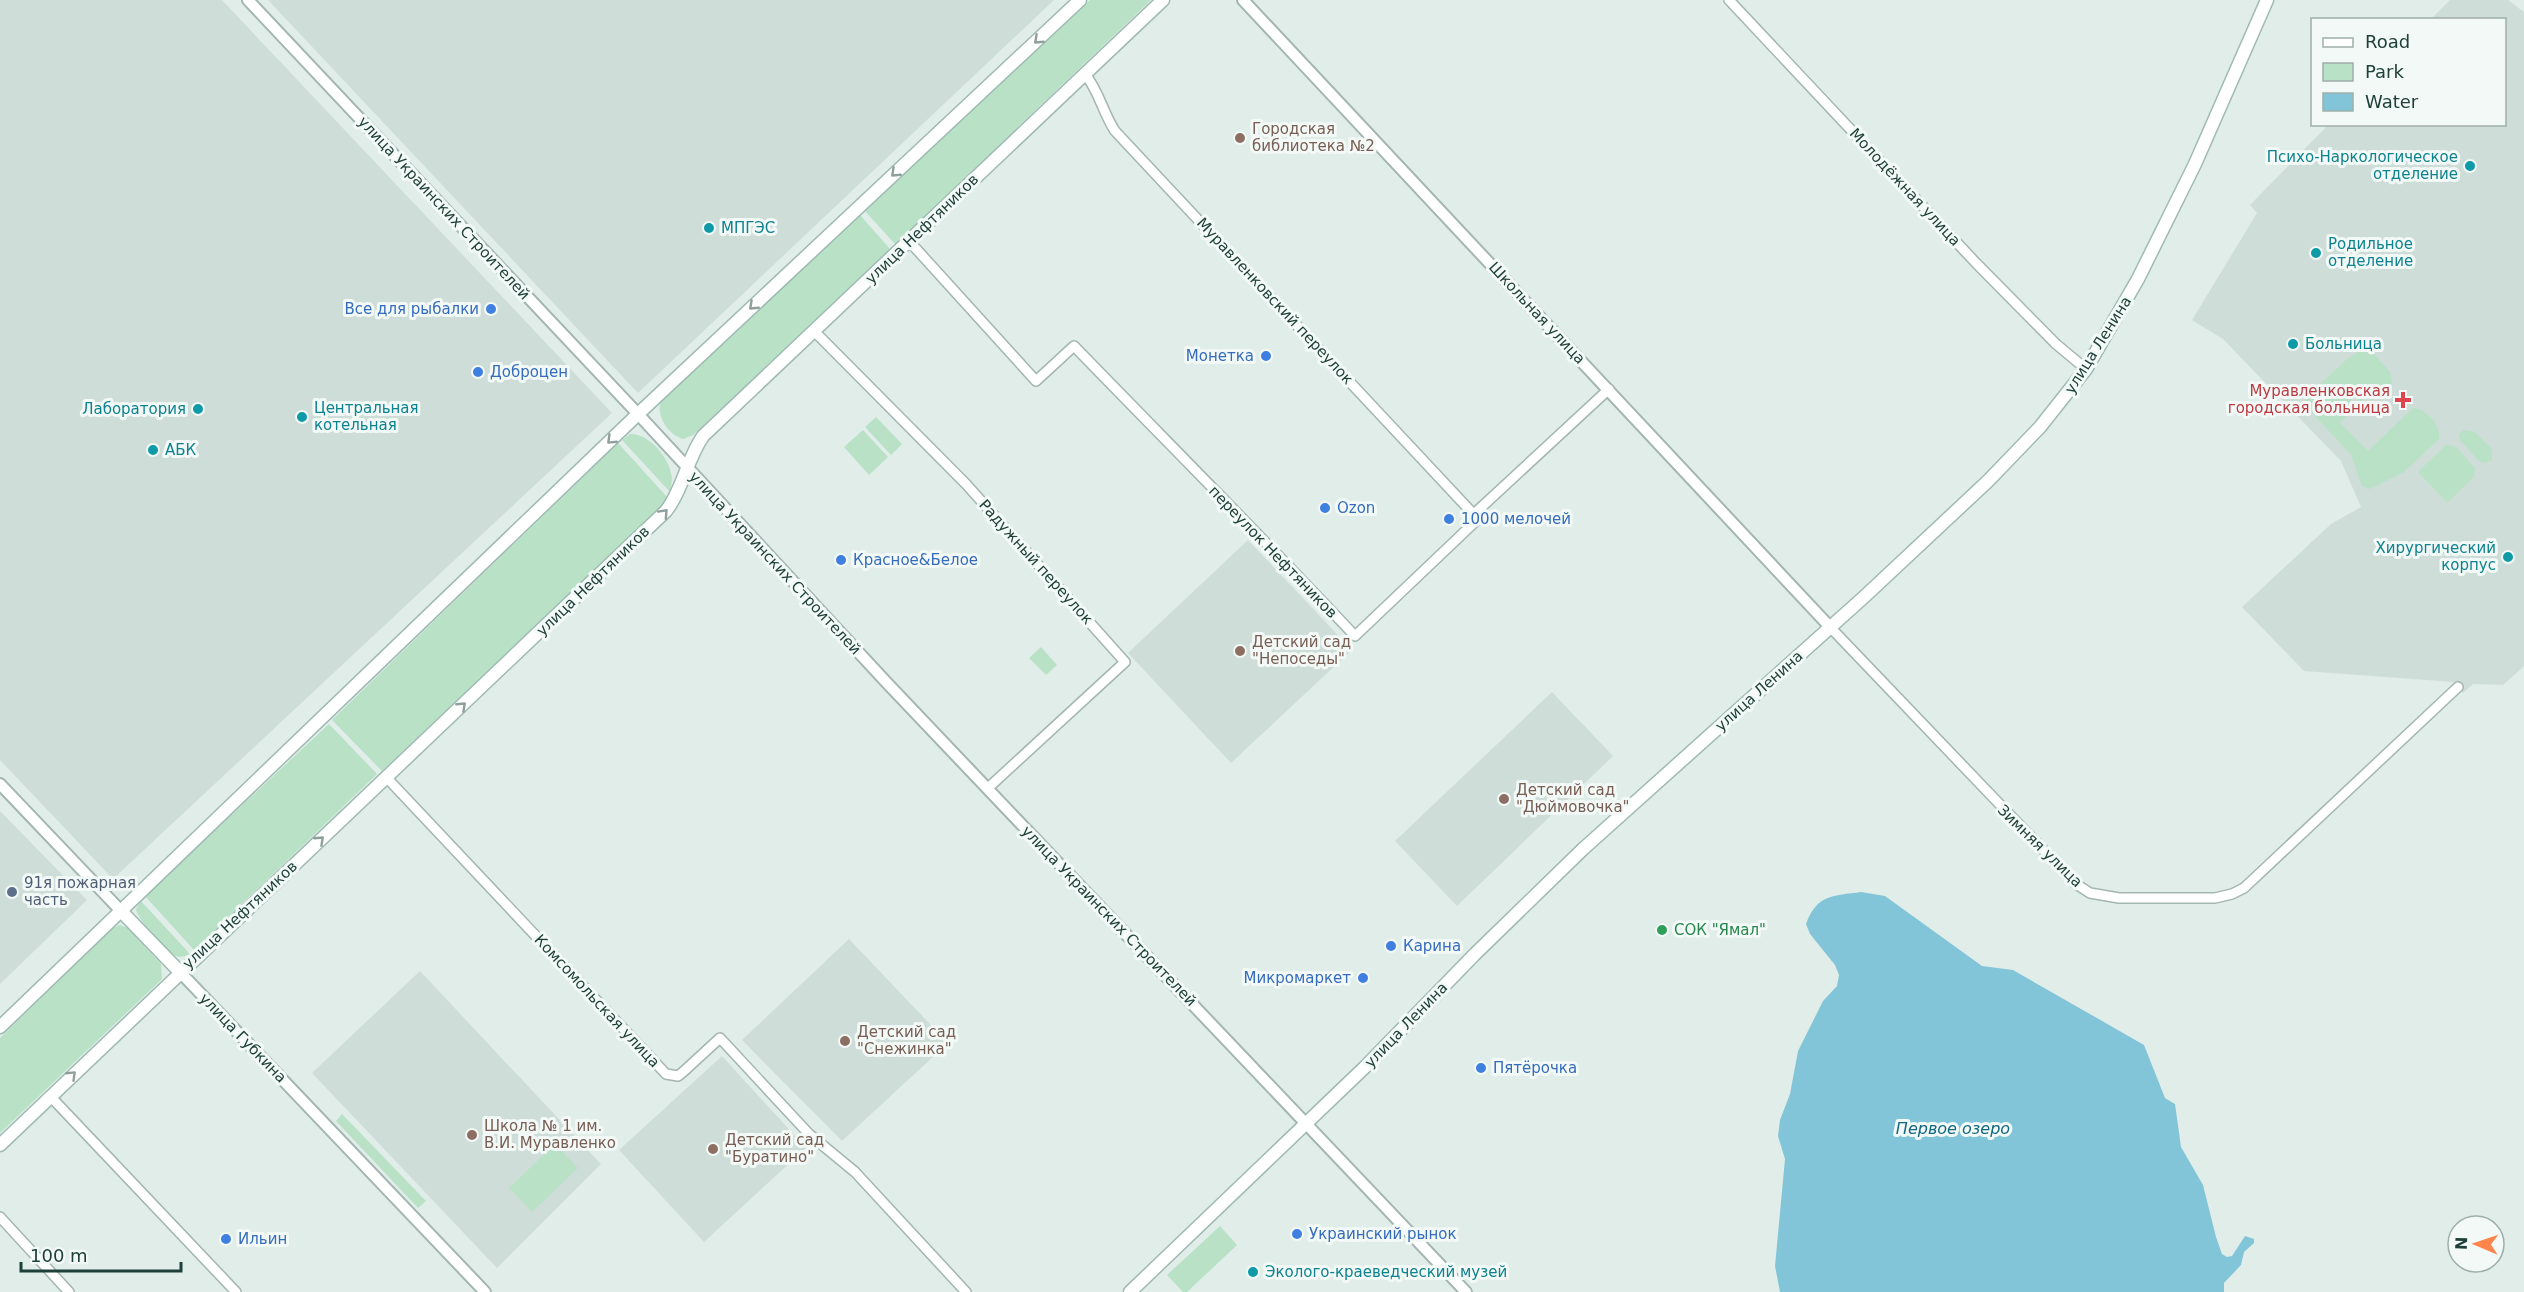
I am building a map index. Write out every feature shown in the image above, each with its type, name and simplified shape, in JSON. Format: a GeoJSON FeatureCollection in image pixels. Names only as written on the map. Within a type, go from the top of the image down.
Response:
{"type":"FeatureCollection","features":[{"type":"Feature","properties":{"kind":"main road"},"geometry":{"type":"LineString","coordinates":[[0,1027],[638,414],[1080,0]]}},
{"type":"Feature","properties":{"kind":"main road","name":"улица Нефтяников"},"geometry":{"type":"LineString","coordinates":[[0,1145],[666,511],[676,497],[703,436],[1163,0]]}},
{"type":"Feature","properties":{"kind":"main road","name":"улица Ленина"},"geometry":{"type":"LineString","coordinates":[[1130,1292],[1307,1123],[1575,857],[1988,481],[2040,427],[2086,369],[2112,326],[2171,216],[2267,0]]}},
{"type":"Feature","properties":{"kind":"main road","name":"улица Губкина"},"geometry":{"type":"LineString","coordinates":[[121,911],[180,972]]}},
{"type":"Feature","properties":{"kind":"street","name":"улица Украинских Строителей"},"geometry":{"type":"LineString","coordinates":[[248,0],[987,788],[1466,1292]]}},
{"type":"Feature","properties":{"kind":"street","name":"Школьная улица"},"geometry":{"type":"LineString","coordinates":[[1243,0],[1830,627]]}},
{"type":"Feature","properties":{"kind":"street","name":"Молодёжная улица"},"geometry":{"type":"LineString","coordinates":[[1729,0],[1976,263],[2056,344],[2086,369]]}},
{"type":"Feature","properties":{"kind":"street","name":"Муравленковский переулок"},"geometry":{"type":"LineString","coordinates":[[1084,74],[1091,82],[1115,131],[1476,517]]}},
{"type":"Feature","properties":{"kind":"street","name":"переулок Нефтяников"},"geometry":{"type":"LineString","coordinates":[[909,241],[1036,381],[1074,346],[1263,539],[1354,636],[1609,389]]}},
{"type":"Feature","properties":{"kind":"street","name":"Радужный переулок"},"geometry":{"type":"LineString","coordinates":[[814,331],[966,484],[1125,662],[987,788]]}},
{"type":"Feature","properties":{"kind":"street","name":"Зимняя улица"},"geometry":{"type":"LineString","coordinates":[[1830,627],[2076,884],[2090,893],[2119,898],[2215,898],[2244,888],[2458,687]]}},
{"type":"Feature","properties":{"kind":"street","name":"Комсомольская улица"},"geometry":{"type":"LineString","coordinates":[[386,777],[666,1074],[678,1076],[720,1038],[809,1134],[855,1172],[966,1292]]}},
{"type":"Feature","properties":{"kind":"street","name":"улица Губкина"},"geometry":{"type":"LineString","coordinates":[[0,784],[121,911]]}},
{"type":"Feature","properties":{"kind":"street","name":"улица Губкина"},"geometry":{"type":"LineString","coordinates":[[180,972],[485,1292]]}},
{"type":"Feature","properties":{"kind":"street"},"geometry":{"type":"LineString","coordinates":[[50,1096],[236,1292]]}},
{"type":"Feature","properties":{"kind":"street"},"geometry":{"type":"LineString","coordinates":[[0,1217],[69,1292]]}},
{"type":"Feature","properties":{"kind":"shaded area"},"geometry":{"type":"Polygon","coordinates":[[[0,0],[222,0],[612,413],[113,879],[0,760],[0,0]]]}},
{"type":"Feature","properties":{"kind":"shaded area"},"geometry":{"type":"Polygon","coordinates":[[[268,0],[1054,0],[638,393],[268,0]]]}},
{"type":"Feature","properties":{"kind":"shaded area","name":"Муравленковская городская больница"},"geometry":{"type":"Polygon","coordinates":[[[2450,0],[2508,0],[2524,12],[2524,666],[2503,685],[2473,684],[2463,693],[2453,682],[2304,671],[2242,607],[2331,524],[2361,507],[2341,461],[2223,339],[2192,320],[2257,213],[2250,205],[2327,126],[2506,126],[2506,18],[2432,18],[2450,0]]]}},
{"type":"Feature","properties":{"kind":"shaded area","name":"Детский сад \"Непоседы\""},"geometry":{"type":"Polygon","coordinates":[[[1248,540],[1352,650],[1231,763],[1128,653],[1248,540]]]}},
{"type":"Feature","properties":{"kind":"shaded area","name":"Детский сад \"Дюймовочка\""},"geometry":{"type":"Polygon","coordinates":[[[1552,692],[1613,756],[1457,906],[1395,841],[1552,692]]]}},
{"type":"Feature","properties":{"kind":"shaded area"},"geometry":{"type":"Polygon","coordinates":[[[0,811],[87,900],[0,984],[0,811]]]}},
{"type":"Feature","properties":{"kind":"shaded area","name":"Детский сад \"Снежинка\""},"geometry":{"type":"Polygon","coordinates":[[[849,939],[948,1043],[842,1141],[742,1040],[849,939]]]}},
{"type":"Feature","properties":{"kind":"shaded area","name":"Школа № 1 им. В.И. Муравленко"},"geometry":{"type":"Polygon","coordinates":[[[420,971],[601,1164],[497,1268],[312,1073],[420,971]]]}},
{"type":"Feature","properties":{"kind":"shaded area","name":"Детский сад \"Буратино\""},"geometry":{"type":"Polygon","coordinates":[[[722,1056],[806,1148],[704,1242],[619,1150],[722,1056]]]}},
{"type":"Feature","properties":{"kind":"green space"},"geometry":{"type":"Polygon","coordinates":[[[1090,0],[1151,0],[895,244],[864,210],[1090,0]]]}},
{"type":"Feature","properties":{"kind":"green space"},"geometry":{"type":"Polygon","coordinates":[[[860,215],[890,249],[693,435],[683,439],[672,433],[661,417],[662,399],[860,215]]]}},
{"type":"Feature","properties":{"kind":"green space"},"geometry":{"type":"Polygon","coordinates":[[[2367,346],[2390,372],[2392,383],[2378,397],[2373,391],[2361,402],[2355,397],[2341,409],[2347,416],[2340,423],[2368,451],[2413,408],[2423,411],[2432,419],[2439,434],[2439,439],[2404,472],[2370,489],[2362,486],[2351,455],[2304,404],[2305,398],[2346,360],[2367,346]]]}},
{"type":"Feature","properties":{"kind":"green space"},"geometry":{"type":"Polygon","coordinates":[[[876,417],[902,444],[891,455],[865,427],[876,417]]]}},
{"type":"Feature","properties":{"kind":"green space"},"geometry":{"type":"Polygon","coordinates":[[[863,430],[888,457],[869,475],[844,447],[863,430]]]}},
{"type":"Feature","properties":{"kind":"green space"},"geometry":{"type":"Polygon","coordinates":[[[2463,430],[2475,432],[2492,449],[2492,460],[2485,463],[2479,461],[2460,440],[2459,434],[2463,430]]]}},
{"type":"Feature","properties":{"kind":"green space"},"geometry":{"type":"Polygon","coordinates":[[[630,434],[650,441],[666,460],[672,475],[670,492],[622,440],[630,434]]]}},
{"type":"Feature","properties":{"kind":"green space"},"geometry":{"type":"Polygon","coordinates":[[[618,443],[668,498],[665,503],[382,771],[332,720],[618,443]]]}},
{"type":"Feature","properties":{"kind":"green space"},"geometry":{"type":"Polygon","coordinates":[[[2446,445],[2455,446],[2475,468],[2474,477],[2447,503],[2418,472],[2446,445]]]}},
{"type":"Feature","properties":{"kind":"green space"},"geometry":{"type":"Polygon","coordinates":[[[1041,647],[1057,665],[1046,675],[1029,658],[1041,647]]]}},
{"type":"Feature","properties":{"kind":"green space"},"geometry":{"type":"Polygon","coordinates":[[[329,724],[377,774],[194,950],[145,896],[329,724]]]}},
{"type":"Feature","properties":{"kind":"green space"},"geometry":{"type":"Polygon","coordinates":[[[141,901],[190,954],[176,956],[160,942],[138,914],[136,909],[141,901]]]}},
{"type":"Feature","properties":{"kind":"green space"},"geometry":{"type":"Polygon","coordinates":[[[120,925],[128,928],[161,964],[162,979],[0,1133],[0,1038],[111,929],[120,925]]]}},
{"type":"Feature","properties":{"kind":"green space"},"geometry":{"type":"Polygon","coordinates":[[[342,1114],[426,1201],[418,1208],[336,1121],[342,1114]]]}},
{"type":"Feature","properties":{"kind":"green space"},"geometry":{"type":"Polygon","coordinates":[[[555,1144],[578,1168],[532,1212],[509,1188],[555,1144]]]}},
{"type":"Feature","properties":{"kind":"green space"},"geometry":{"type":"Polygon","coordinates":[[[1220,1226],[1237,1245],[1187,1292],[1183,1292],[1167,1275],[1220,1226]]]}},
{"type":"Feature","properties":{"kind":"water","name":"Первое озеро"},"geometry":{"type":"Polygon","coordinates":[[[1861,892],[1885,896],[1982,966],[2013,970],[2144,1045],[2165,1098],[2175,1104],[2181,1147],[2203,1185],[2222,1254],[2227,1257],[2232,1256],[2245,1236],[2254,1239],[2254,1243],[2244,1252],[2241,1265],[2224,1283],[2224,1292],[1780,1292],[1775,1266],[1785,1159],[1778,1136],[1780,1120],[1790,1094],[1798,1051],[1823,1001],[1837,986],[1839,975],[1835,965],[1810,934],[1806,924],[1815,907],[1827,898],[1861,892]]]}},
{"type":"Feature","properties":{"kind":"place","name":"Городская библиотека №2"},"geometry":{"type":"Point","coordinates":[1240,138]}},
{"type":"Feature","properties":{"kind":"place","name":"Психо-Наркологическое отделение"},"geometry":{"type":"Point","coordinates":[2470,166]}},
{"type":"Feature","properties":{"kind":"place","name":"МПГЭС"},"geometry":{"type":"Point","coordinates":[709,228]}},
{"type":"Feature","properties":{"kind":"place","name":"Родильное отделение"},"geometry":{"type":"Point","coordinates":[2316,253]}},
{"type":"Feature","properties":{"kind":"place","name":"Все для рыбалки"},"geometry":{"type":"Point","coordinates":[491,309]}},
{"type":"Feature","properties":{"kind":"place","name":"Больница"},"geometry":{"type":"Point","coordinates":[2293,344]}},
{"type":"Feature","properties":{"kind":"place","name":"Монетка"},"geometry":{"type":"Point","coordinates":[1266,356]}},
{"type":"Feature","properties":{"kind":"place","name":"Доброцен"},"geometry":{"type":"Point","coordinates":[478,372]}},
{"type":"Feature","properties":{"kind":"place","name":"Муравленковская городская больница"},"geometry":{"type":"Point","coordinates":[2403,400]}},
{"type":"Feature","properties":{"kind":"place","name":"Лаборатория"},"geometry":{"type":"Point","coordinates":[198,409]}},
{"type":"Feature","properties":{"kind":"place","name":"Центральная котельная"},"geometry":{"type":"Point","coordinates":[302,417]}},
{"type":"Feature","properties":{"kind":"place","name":"АБК"},"geometry":{"type":"Point","coordinates":[153,450]}},
{"type":"Feature","properties":{"kind":"place","name":"Ozon"},"geometry":{"type":"Point","coordinates":[1325,508]}},
{"type":"Feature","properties":{"kind":"place","name":"1000 мелочей"},"geometry":{"type":"Point","coordinates":[1449,519]}},
{"type":"Feature","properties":{"kind":"place","name":"Хирургический корпус"},"geometry":{"type":"Point","coordinates":[2508,557]}},
{"type":"Feature","properties":{"kind":"place","name":"Красное&Белое"},"geometry":{"type":"Point","coordinates":[841,560]}},
{"type":"Feature","properties":{"kind":"place","name":"Детский сад \"Непоседы\""},"geometry":{"type":"Point","coordinates":[1240,651]}},
{"type":"Feature","properties":{"kind":"place","name":"Детский сад \"Дюймовочка\""},"geometry":{"type":"Point","coordinates":[1504,799]}},
{"type":"Feature","properties":{"kind":"place","name":"91я пожарная часть"},"geometry":{"type":"Point","coordinates":[12,892]}},
{"type":"Feature","properties":{"kind":"place","name":"СОК \"Ямал\""},"geometry":{"type":"Point","coordinates":[1662,930]}},
{"type":"Feature","properties":{"kind":"place","name":"Карина"},"geometry":{"type":"Point","coordinates":[1391,946]}},
{"type":"Feature","properties":{"kind":"place","name":"Микромаркет"},"geometry":{"type":"Point","coordinates":[1363,978]}},
{"type":"Feature","properties":{"kind":"place","name":"Детский сад \"Снежинка\""},"geometry":{"type":"Point","coordinates":[845,1041]}},
{"type":"Feature","properties":{"kind":"place","name":"Пятёрочка"},"geometry":{"type":"Point","coordinates":[1481,1068]}},
{"type":"Feature","properties":{"kind":"place","name":"Школа № 1 им. В.И. Муравленко"},"geometry":{"type":"Point","coordinates":[472,1135]}},
{"type":"Feature","properties":{"kind":"place","name":"Детский сад \"Буратино\""},"geometry":{"type":"Point","coordinates":[713,1149]}},
{"type":"Feature","properties":{"kind":"place","name":"Украинский рынок"},"geometry":{"type":"Point","coordinates":[1297,1234]}},
{"type":"Feature","properties":{"kind":"place","name":"Ильин"},"geometry":{"type":"Point","coordinates":[226,1239]}},
{"type":"Feature","properties":{"kind":"place","name":"Эколого-краеведческий музей"},"geometry":{"type":"Point","coordinates":[1253,1272]}}]}
